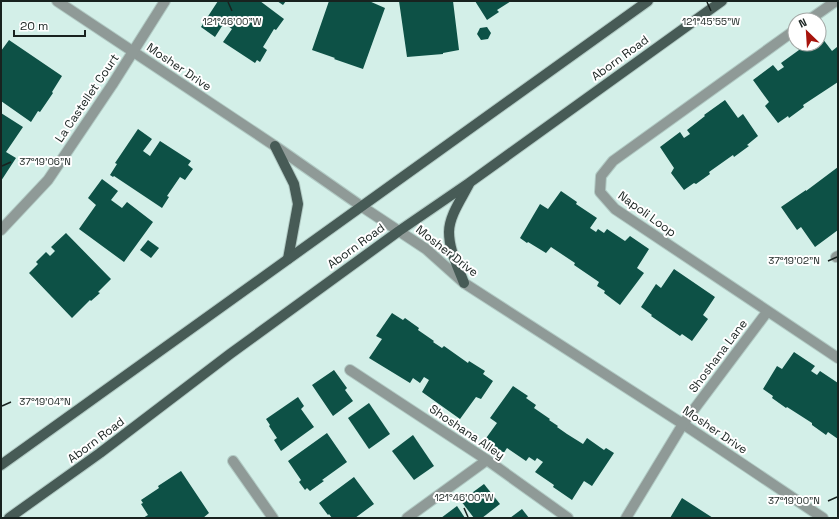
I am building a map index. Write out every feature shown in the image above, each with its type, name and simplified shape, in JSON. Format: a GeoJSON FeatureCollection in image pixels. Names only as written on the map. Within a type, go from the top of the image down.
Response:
{"type":"FeatureCollection","features":[{"type":"Feature","properties":{"kind":"main road"},"geometry":{"type":"LineString","coordinates":[[1,465],[648,1]]}},
{"type":"Feature","properties":{"kind":"main road","name":"Aborn Road"},"geometry":{"type":"LineString","coordinates":[[9,518],[100,453],[230,354],[399,231],[469,183],[722,1]]}},
{"type":"Feature","properties":{"kind":"main road"},"geometry":{"type":"LineString","coordinates":[[275,146],[294,184],[298,204],[288,259]]}},
{"type":"Feature","properties":{"kind":"main road"},"geometry":{"type":"LineString","coordinates":[[464,283],[452,251],[449,232],[453,217],[469,183]]}},
{"type":"Feature","properties":{"kind":"street","name":"Mosher Drive"},"geometry":{"type":"LineString","coordinates":[[57,1],[275,146],[426,249],[464,283],[684,424],[823,518]]}},
{"type":"Feature","properties":{"kind":"street","name":"La Castellet Court"},"geometry":{"type":"LineString","coordinates":[[1,230],[48,180],[165,1]]}},
{"type":"Feature","properties":{"kind":"street"},"geometry":{"type":"LineString","coordinates":[[820,12],[836,1]]}},
{"type":"Feature","properties":{"kind":"street","name":"Napoli Loop"},"geometry":{"type":"LineString","coordinates":[[787,36],[613,161],[600,176],[600,192],[615,209],[838,358]]}},
{"type":"Feature","properties":{"kind":"street","name":"Shoshana Lane"},"geometry":{"type":"LineString","coordinates":[[626,518],[684,424],[767,312]]}},
{"type":"Feature","properties":{"kind":"street","name":"Shoshana Alley"},"geometry":{"type":"LineString","coordinates":[[350,370],[486,460],[568,518]]}},
{"type":"Feature","properties":{"kind":"street"},"geometry":{"type":"LineString","coordinates":[[407,518],[486,460]]}},
{"type":"Feature","properties":{"kind":"street"},"geometry":{"type":"LineString","coordinates":[[232,461],[273,518]]}},
{"type":"Feature","properties":{"kind":"building"},"geometry":{"type":"Polygon","coordinates":[[[218,1],[260,1],[284,19],[276,30],[274,29],[263,47],[267,50],[260,62],[257,60],[255,63],[223,42],[232,29],[224,23],[215,37],[201,27],[218,1]]]}},
{"type":"Feature","properties":{"kind":"building"},"geometry":{"type":"Polygon","coordinates":[[[277,1],[286,1],[283,5],[277,1]]]}},
{"type":"Feature","properties":{"kind":"building"},"geometry":{"type":"Polygon","coordinates":[[[329,1],[369,1],[385,8],[363,69],[312,50],[329,1]]]}},
{"type":"Feature","properties":{"kind":"building"},"geometry":{"type":"Polygon","coordinates":[[[399,1],[453,1],[459,50],[443,54],[407,57],[399,1]]]}},
{"type":"Feature","properties":{"kind":"building"},"geometry":{"type":"Polygon","coordinates":[[[475,1],[511,1],[497,10],[499,12],[487,20],[475,1]]]}},
{"type":"Feature","properties":{"kind":"building"},"geometry":{"type":"Polygon","coordinates":[[[487,27],[491,33],[488,39],[481,40],[477,34],[480,28],[487,27]]]}},
{"type":"Feature","properties":{"kind":"building"},"geometry":{"type":"Polygon","coordinates":[[[9,40],[62,76],[52,92],[53,93],[31,122],[1,101],[1,51],[9,40]]]}},
{"type":"Feature","properties":{"kind":"building"},"geometry":{"type":"Polygon","coordinates":[[[827,44],[832,51],[837,47],[838,82],[803,105],[804,107],[789,118],[788,116],[778,123],[765,106],[769,102],[753,80],[773,65],[778,71],[784,67],[781,63],[796,52],[827,52],[827,44]]]}},
{"type":"Feature","properties":{"kind":"building"},"geometry":{"type":"Polygon","coordinates":[[[725,100],[738,118],[743,114],[758,136],[747,145],[749,146],[734,157],[733,155],[709,172],[710,174],[696,184],[694,183],[684,190],[671,173],[674,168],[660,147],[680,132],[684,138],[690,134],[687,130],[705,116],[704,115],[725,100]]]}},
{"type":"Feature","properties":{"kind":"building"},"geometry":{"type":"Polygon","coordinates":[[[1,113],[23,127],[6,152],[16,158],[1,181],[1,113]]]}},
{"type":"Feature","properties":{"kind":"building"},"geometry":{"type":"Polygon","coordinates":[[[138,129],[152,139],[143,151],[150,156],[160,141],[191,161],[188,165],[193,169],[185,180],[180,177],[167,196],[169,197],[162,208],[114,176],[113,177],[110,175],[117,164],[115,163],[138,129]]]}},
{"type":"Feature","properties":{"kind":"building"},"geometry":{"type":"Polygon","coordinates":[[[838,167],[838,230],[815,247],[801,227],[797,230],[781,207],[806,191],[838,167]]]}},
{"type":"Feature","properties":{"kind":"building"},"geometry":{"type":"Polygon","coordinates":[[[102,179],[118,191],[111,200],[122,208],[127,202],[153,222],[124,262],[79,229],[96,205],[88,198],[102,179]]]}},
{"type":"Feature","properties":{"kind":"building"},"geometry":{"type":"Polygon","coordinates":[[[561,191],[577,202],[576,204],[597,218],[590,228],[596,232],[598,229],[604,233],[607,229],[625,241],[630,236],[649,249],[637,268],[644,273],[620,305],[604,293],[605,291],[597,286],[599,282],[574,265],[575,263],[551,247],[546,253],[520,238],[540,204],[548,209],[561,191]]]}},
{"type":"Feature","properties":{"kind":"building"},"geometry":{"type":"Polygon","coordinates":[[[66,233],[111,279],[98,292],[100,293],[91,301],[90,300],[72,318],[29,273],[38,264],[36,262],[46,252],[50,256],[55,251],[51,247],[66,233]]]}},
{"type":"Feature","properties":{"kind":"building"},"geometry":{"type":"Polygon","coordinates":[[[148,240],[159,248],[151,258],[140,250],[148,240]]]}},
{"type":"Feature","properties":{"kind":"building"},"geometry":{"type":"Polygon","coordinates":[[[674,269],[715,297],[703,315],[708,319],[692,341],[682,334],[680,336],[651,316],[652,315],[641,307],[656,284],[661,288],[674,269]]]}},
{"type":"Feature","properties":{"kind":"building"},"geometry":{"type":"Polygon","coordinates":[[[392,313],[403,320],[405,318],[442,348],[444,346],[468,363],[469,361],[485,371],[483,374],[493,381],[481,399],[476,397],[460,419],[422,392],[429,380],[424,377],[420,383],[413,378],[410,383],[369,358],[382,339],[376,336],[392,313]]]}},
{"type":"Feature","properties":{"kind":"building"},"geometry":{"type":"Polygon","coordinates":[[[794,352],[815,366],[811,371],[817,375],[820,371],[838,383],[838,439],[828,432],[826,435],[812,425],[812,423],[772,398],[773,396],[763,389],[777,366],[782,369],[794,352]]]}},
{"type":"Feature","properties":{"kind":"building"},"geometry":{"type":"Polygon","coordinates":[[[334,370],[347,388],[345,390],[353,401],[333,416],[312,385],[334,370]]]}},
{"type":"Feature","properties":{"kind":"building"},"geometry":{"type":"Polygon","coordinates":[[[513,386],[528,396],[526,398],[536,405],[534,408],[550,419],[549,420],[567,434],[583,444],[587,438],[604,450],[606,448],[614,453],[592,486],[584,481],[572,500],[535,472],[543,462],[537,458],[535,461],[529,457],[526,461],[507,448],[503,454],[484,441],[497,423],[490,418],[513,386]]]}},
{"type":"Feature","properties":{"kind":"building"},"geometry":{"type":"Polygon","coordinates":[[[298,397],[304,406],[301,409],[314,427],[281,451],[274,440],[277,438],[266,419],[298,397]]]}},
{"type":"Feature","properties":{"kind":"building"},"geometry":{"type":"Polygon","coordinates":[[[369,403],[390,434],[369,449],[348,418],[369,403]]]}},
{"type":"Feature","properties":{"kind":"building"},"geometry":{"type":"Polygon","coordinates":[[[327,433],[347,462],[322,480],[324,481],[310,491],[307,488],[305,490],[299,482],[301,480],[288,461],[327,433]]]}},
{"type":"Feature","properties":{"kind":"building"},"geometry":{"type":"Polygon","coordinates":[[[413,435],[434,466],[414,480],[392,451],[413,435]]]}},
{"type":"Feature","properties":{"kind":"building"},"geometry":{"type":"Polygon","coordinates":[[[181,471],[209,513],[203,518],[143,518],[148,515],[141,504],[143,503],[141,500],[159,488],[158,486],[181,471]]]}},
{"type":"Feature","properties":{"kind":"building"},"geometry":{"type":"Polygon","coordinates":[[[354,477],[374,504],[355,518],[332,518],[319,503],[354,477]]]}},
{"type":"Feature","properties":{"kind":"building"},"geometry":{"type":"Polygon","coordinates":[[[484,484],[500,504],[482,518],[474,518],[461,501],[484,484]]]}},
{"type":"Feature","properties":{"kind":"building"},"geometry":{"type":"Polygon","coordinates":[[[682,498],[699,509],[713,518],[670,518],[682,498]]]}},
{"type":"Feature","properties":{"kind":"building"},"geometry":{"type":"Polygon","coordinates":[[[457,506],[465,518],[441,518],[457,506]]]}},
{"type":"Feature","properties":{"kind":"building"},"geometry":{"type":"Polygon","coordinates":[[[522,509],[529,518],[510,518],[522,509]]]}}]}
